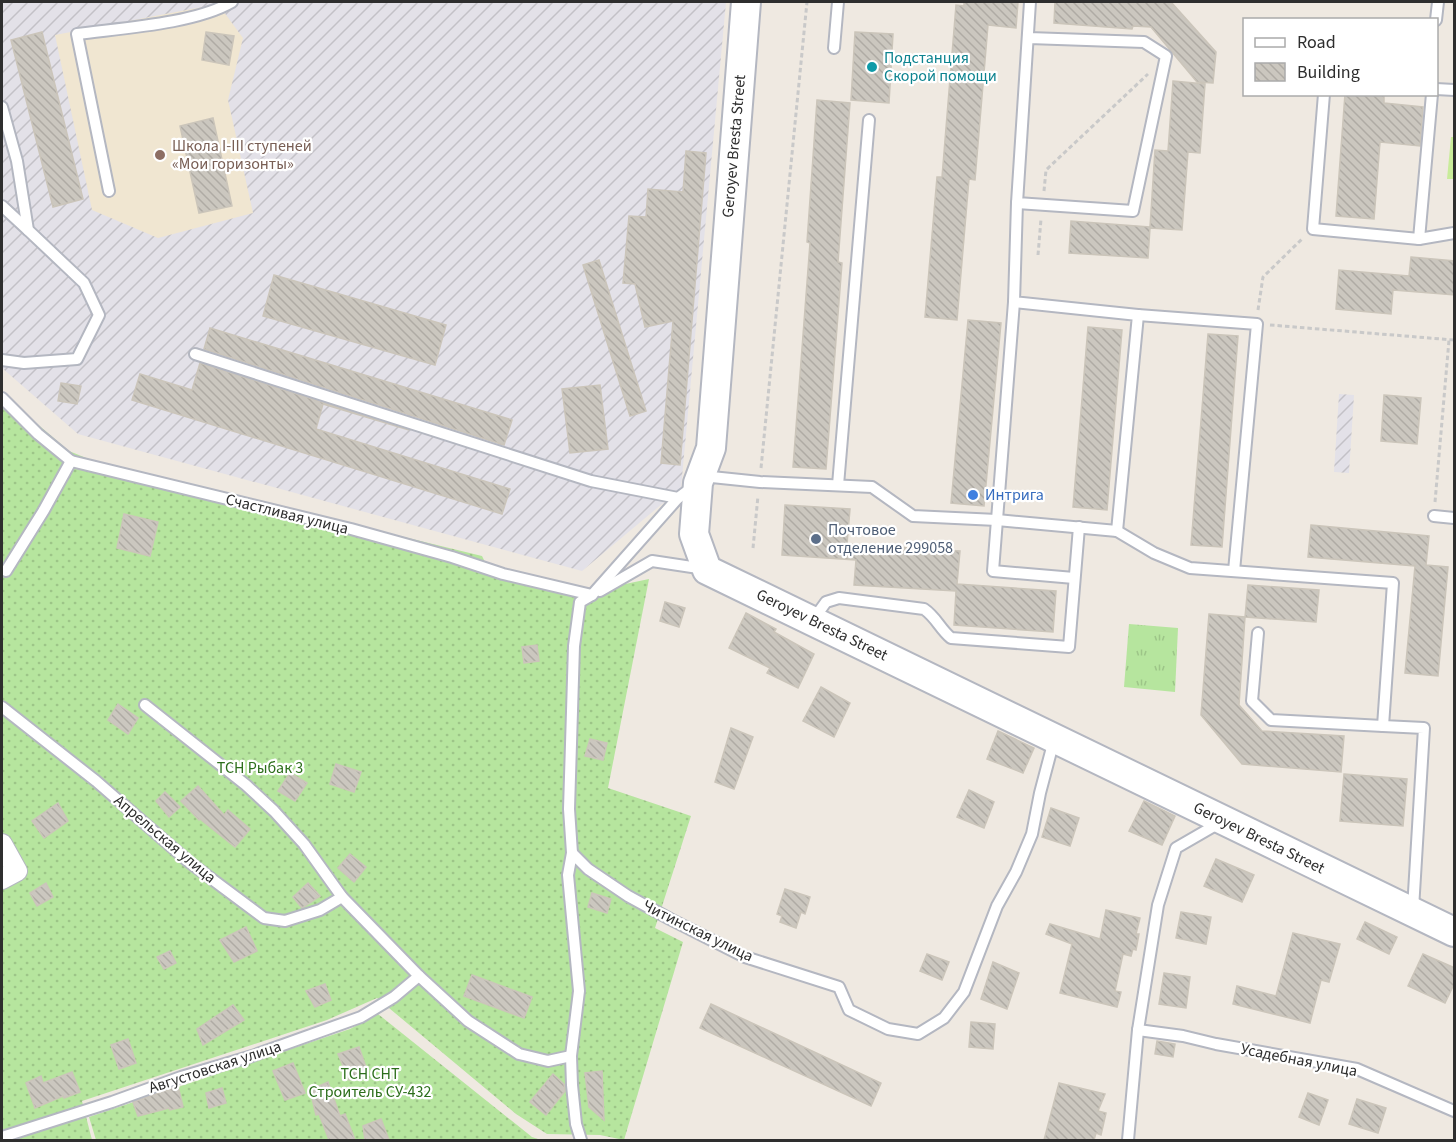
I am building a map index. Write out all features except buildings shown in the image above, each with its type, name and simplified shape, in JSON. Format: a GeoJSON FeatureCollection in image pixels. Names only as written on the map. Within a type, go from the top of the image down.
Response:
{"type":"FeatureCollection","features":[{"type":"Feature","properties":{"kind":"street","name":"Geroyev Bresta Street"},"geometry":{"type":"LineString","coordinates":[[746,2],[711,448],[692,486],[694,534],[706,570],[1455,932]]}},
{"type":"Feature","properties":{"kind":"street"},"geometry":{"type":"LineString","coordinates":[[2,844],[17,871],[2,879]]}},
{"type":"Feature","properties":{"kind":"lane"},"geometry":{"type":"LineString","coordinates":[[109,191],[78,34],[160,22],[217,10],[232,2]]}},
{"type":"Feature","properties":{"kind":"lane"},"geometry":{"type":"LineString","coordinates":[[834,48],[838,2]]}},
{"type":"Feature","properties":{"kind":"lane"},"geometry":{"type":"LineString","coordinates":[[1030,2],[1017,203],[1014,302],[993,571],[1074,578]]}},
{"type":"Feature","properties":{"kind":"lane"},"geometry":{"type":"LineString","coordinates":[[1437,18],[1438,2]]}},
{"type":"Feature","properties":{"kind":"lane"},"geometry":{"type":"LineString","coordinates":[[1017,203],[1133,211],[1166,56],[1144,42],[1029,38]]}},
{"type":"Feature","properties":{"kind":"lane"},"geometry":{"type":"LineString","coordinates":[[1438,89],[1455,90]]}},
{"type":"Feature","properties":{"kind":"lane"},"geometry":{"type":"LineString","coordinates":[[1324,96],[1313,229],[1419,239],[1455,233]]}},
{"type":"Feature","properties":{"kind":"lane"},"geometry":{"type":"LineString","coordinates":[[1419,239],[1432,96]]}},
{"type":"Feature","properties":{"kind":"lane"},"geometry":{"type":"LineString","coordinates":[[2,107],[17,160],[27,230]]}},
{"type":"Feature","properties":{"kind":"lane"},"geometry":{"type":"LineString","coordinates":[[838,485],[869,120]]}},
{"type":"Feature","properties":{"kind":"lane"},"geometry":{"type":"LineString","coordinates":[[2,207],[84,283],[99,315],[77,359],[24,363],[2,360]]}},
{"type":"Feature","properties":{"kind":"lane"},"geometry":{"type":"LineString","coordinates":[[1014,302],[1257,324],[1234,571]]}},
{"type":"Feature","properties":{"kind":"lane"},"geometry":{"type":"LineString","coordinates":[[1118,531],[1138,315]]}},
{"type":"Feature","properties":{"kind":"lane"},"geometry":{"type":"LineString","coordinates":[[195,354],[591,481],[692,486],[760,482],[872,487],[913,516],[997,519],[1118,531],[1154,553],[1190,568],[1393,583],[1383,726]]}},
{"type":"Feature","properties":{"kind":"lane","name":"Счастливая улица"},"geometry":{"type":"LineString","coordinates":[[2,398],[38,434],[71,461],[351,529],[452,557],[502,574],[592,595]]}},
{"type":"Feature","properties":{"kind":"lane"},"geometry":{"type":"LineString","coordinates":[[6,571],[71,461]]}},
{"type":"Feature","properties":{"kind":"lane"},"geometry":{"type":"LineString","coordinates":[[592,595],[692,486]]}},
{"type":"Feature","properties":{"kind":"lane"},"geometry":{"type":"LineString","coordinates":[[1434,516],[1455,518]]}},
{"type":"Feature","properties":{"kind":"lane"},"geometry":{"type":"LineString","coordinates":[[813,621],[826,602],[839,598],[924,609],[935,617],[941,629],[951,638],[1069,647],[1079,527]]}},
{"type":"Feature","properties":{"kind":"lane"},"geometry":{"type":"LineString","coordinates":[[582,1140],[576,1124],[571,1056],[579,991],[567,875],[572,853],[569,809],[574,646],[580,602],[652,561],[706,570]]}},
{"type":"Feature","properties":{"kind":"lane"},"geometry":{"type":"LineString","coordinates":[[1258,633],[1252,701],[1271,720],[1424,728],[1413,912]]}},
{"type":"Feature","properties":{"kind":"lane"},"geometry":{"type":"LineString","coordinates":[[145,705],[246,785],[274,811],[304,844],[342,897],[419,976],[468,1021],[519,1054],[548,1061],[571,1056]]}},
{"type":"Feature","properties":{"kind":"lane","name":"Апрельская улица"},"geometry":{"type":"LineString","coordinates":[[2,707],[96,781],[189,862],[264,918],[285,921],[320,910],[342,897]]}},
{"type":"Feature","properties":{"kind":"lane","name":"Читинская улица"},"geometry":{"type":"LineString","coordinates":[[572,853],[588,869],[628,896],[670,919],[745,957],[839,987],[849,1010],[888,1029],[918,1034],[944,1018],[964,992],[997,906],[1016,872],[1032,834],[1054,740]]}},
{"type":"Feature","properties":{"kind":"lane"},"geometry":{"type":"LineString","coordinates":[[1128,1140],[1138,1030],[1158,905],[1176,848],[1223,820]]}},
{"type":"Feature","properties":{"kind":"lane","name":"Августовская улица"},"geometry":{"type":"LineString","coordinates":[[2,1137],[181,1077],[252,1056],[361,1017],[394,997],[419,976]]}},
{"type":"Feature","properties":{"kind":"lane","name":"Усадебная улица"},"geometry":{"type":"LineString","coordinates":[[1138,1030],[1184,1036],[1357,1069],[1455,1111]]}},
{"type":"Feature","properties":{"kind":"path"},"geometry":{"type":"LineString","coordinates":[[753,548],[807,2]]}},
{"type":"Feature","properties":{"kind":"path"},"geometry":{"type":"LineString","coordinates":[[1038,255],[1046,170],[1166,56]]}},
{"type":"Feature","properties":{"kind":"path"},"geometry":{"type":"LineString","coordinates":[[1313,229],[1263,277],[1257,324],[1455,340]]}},
{"type":"Feature","properties":{"kind":"path"},"geometry":{"type":"LineString","coordinates":[[1434,516],[1449,340]]}},
{"type":"Feature","properties":{"kind":"shaded area"},"geometry":{"type":"Polygon","coordinates":[[[2,2],[726,2],[681,488],[582,571],[78,434],[2,368],[2,2]]]}},
{"type":"Feature","properties":{"kind":"shaded area","name":"Школа I-III ступеней «Мои горизонты»"},"geometry":{"type":"Polygon","coordinates":[[[218,4],[243,38],[228,100],[253,213],[158,238],[92,210],[55,35],[218,4]]]}},
{"type":"Feature","properties":{"kind":"shaded area"},"geometry":{"type":"Polygon","coordinates":[[[1339,394],[1354,395],[1349,473],[1334,472],[1339,394]]]}},
{"type":"Feature","properties":{"kind":"green space"},"geometry":{"type":"Polygon","coordinates":[[[1451,137],[1454,137],[1454,179],[1447,179],[1451,137]]]}},
{"type":"Feature","properties":{"kind":"green space","name":"ТСН Рыбак 3"},"geometry":{"type":"Polygon","coordinates":[[[2,394],[69,451],[96,462],[482,556],[486,564],[573,595],[649,579],[608,788],[691,816],[655,928],[683,942],[624,1140],[600,1135],[547,1134],[516,1114],[377,998],[327,1020],[82,1101],[92,1140],[2,1140],[2,394]]]}},
{"type":"Feature","properties":{"kind":"green space"},"geometry":{"type":"Polygon","coordinates":[[[1129,624],[1178,628],[1175,692],[1124,687],[1129,624]]]}},
{"type":"Feature","properties":{"kind":"green space","name":"ТСН СНТ Строитель СУ-432"},"geometry":{"type":"Polygon","coordinates":[[[378,1014],[532,1137],[541,1140],[96,1140],[89,1117],[350,1029],[378,1014]]]}},
{"type":"Feature","properties":{"kind":"place","name":"Подстанция Скорой помощи"},"geometry":{"type":"Point","coordinates":[872,67]}},
{"type":"Feature","properties":{"kind":"place","name":"Школа I-III ступеней «Мои горизонты»"},"geometry":{"type":"Point","coordinates":[160,155]}},
{"type":"Feature","properties":{"kind":"place","name":"Интрига"},"geometry":{"type":"Point","coordinates":[973,495]}},
{"type":"Feature","properties":{"kind":"place","name":"Почтовое отделение 299058"},"geometry":{"type":"Point","coordinates":[816,539]}}]}
